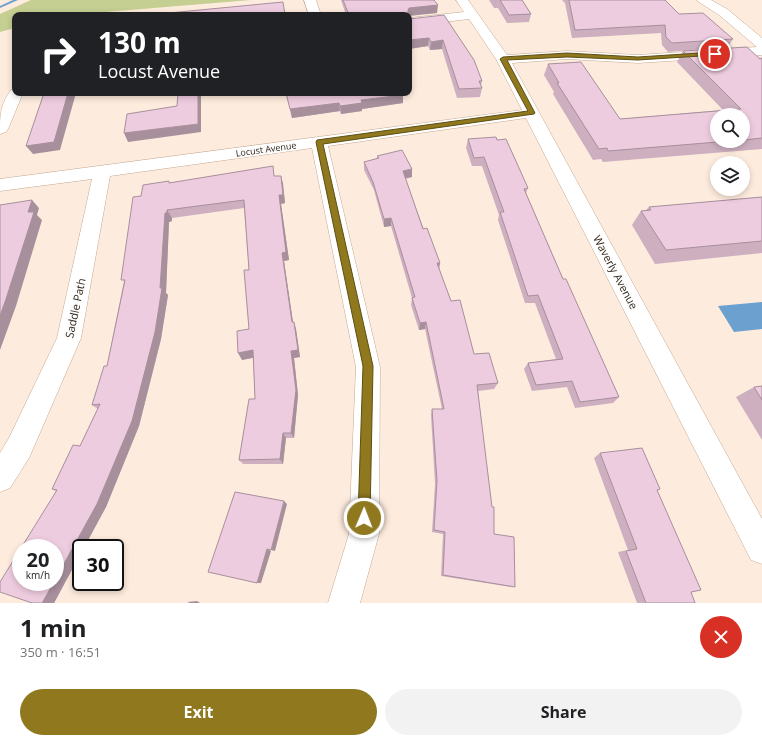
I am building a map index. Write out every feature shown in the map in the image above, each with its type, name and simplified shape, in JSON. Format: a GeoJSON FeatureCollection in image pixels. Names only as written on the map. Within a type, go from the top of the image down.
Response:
{"type":"FeatureCollection","features":[{"type":"Feature","properties":{"kind":"street"},"geometry":{"type":"LineString","coordinates":[[310,0],[314,12]]}},
{"type":"Feature","properties":{"kind":"street"},"geometry":{"type":"LineString","coordinates":[[702,0],[722,12],[762,45]]}},
{"type":"Feature","properties":{"kind":"street"},"geometry":{"type":"LineString","coordinates":[[412,21],[468,7]]}},
{"type":"Feature","properties":{"kind":"street","name":"Waverly Avenue"},"geometry":{"type":"LineString","coordinates":[[468,7],[503,59],[762,549]]}},
{"type":"Feature","properties":{"kind":"street"},"geometry":{"type":"LineString","coordinates":[[503,59],[567,55],[638,59],[762,51]]}},
{"type":"Feature","properties":{"kind":"street"},"geometry":{"type":"LineString","coordinates":[[0,130],[15,96]]}},
{"type":"Feature","properties":{"kind":"street","name":"Locust Avenue"},"geometry":{"type":"LineString","coordinates":[[0,184],[532,113]]}},
{"type":"Feature","properties":{"kind":"street"},"geometry":{"type":"LineString","coordinates":[[319,142],[368,366],[364,534],[344,603]]}},
{"type":"Feature","properties":{"kind":"street","name":"Saddle Path"},"geometry":{"type":"LineString","coordinates":[[0,478],[19,448],[69,338],[102,171]]}},
{"type":"Feature","properties":{"kind":"green space"},"geometry":{"type":"Polygon","coordinates":[[[31,0],[251,0],[105,12],[12,12],[12,29],[0,32],[0,14],[31,0]]]}},
{"type":"Feature","properties":{"kind":"water"},"geometry":{"type":"Polygon","coordinates":[[[762,302],[762,329],[734,332],[718,306],[762,302]]]}},
{"type":"Feature","properties":{"kind":"building"},"geometry":{"type":"Polygon","coordinates":[[[343,0],[434,0],[438,5],[409,8],[408,12],[348,12],[343,0]]]}},
{"type":"Feature","properties":{"kind":"building"},"geometry":{"type":"Polygon","coordinates":[[[500,0],[522,0],[531,14],[509,15],[500,0]]]}},
{"type":"Feature","properties":{"kind":"building"},"geometry":{"type":"Polygon","coordinates":[[[569,0],[665,0],[679,14],[703,13],[733,39],[672,43],[666,37],[665,25],[575,30],[569,0]]]}},
{"type":"Feature","properties":{"kind":"building"},"geometry":{"type":"Polygon","coordinates":[[[283,2],[285,12],[179,12],[283,2]]]}},
{"type":"Feature","properties":{"kind":"building"},"geometry":{"type":"Polygon","coordinates":[[[444,15],[474,60],[482,81],[479,81],[482,88],[459,89],[443,40],[431,42],[429,38],[412,40],[412,19],[444,15]]]}},
{"type":"Feature","properties":{"kind":"building"},"geometry":{"type":"Polygon","coordinates":[[[747,47],[760,59],[762,58],[762,138],[750,139],[750,108],[740,108],[683,51],[747,47]]]}},
{"type":"Feature","properties":{"kind":"building"},"geometry":{"type":"Polygon","coordinates":[[[581,62],[620,119],[710,112],[710,143],[608,151],[607,148],[599,149],[557,83],[559,83],[548,64],[581,62]]]}},
{"type":"Feature","properties":{"kind":"building"},"geometry":{"type":"Polygon","coordinates":[[[43,96],[67,96],[54,142],[26,146],[43,96]]]}},
{"type":"Feature","properties":{"kind":"building"},"geometry":{"type":"Polygon","coordinates":[[[178,96],[198,96],[198,124],[124,133],[127,114],[177,106],[178,96]]]}},
{"type":"Feature","properties":{"kind":"building"},"geometry":{"type":"Polygon","coordinates":[[[287,96],[395,96],[361,100],[362,103],[340,106],[339,103],[290,109],[287,96]]]}},
{"type":"Feature","properties":{"kind":"building"},"geometry":{"type":"Polygon","coordinates":[[[496,137],[497,140],[506,139],[528,188],[524,189],[563,279],[566,279],[619,397],[580,402],[572,381],[536,385],[528,363],[563,359],[538,295],[528,296],[500,212],[504,212],[484,157],[474,158],[468,139],[496,137]]]}},
{"type":"Feature","properties":{"kind":"building"},"geometry":{"type":"Polygon","coordinates":[[[402,150],[412,169],[403,171],[423,229],[427,228],[440,263],[437,263],[451,301],[460,300],[474,354],[489,353],[498,383],[477,385],[492,507],[494,507],[494,534],[514,537],[515,587],[443,575],[445,532],[434,530],[437,481],[432,409],[444,409],[426,322],[420,323],[412,298],[415,297],[391,218],[384,219],[373,182],[364,162],[379,158],[377,156],[402,150]]]}},
{"type":"Feature","properties":{"kind":"building"},"geometry":{"type":"Polygon","coordinates":[[[273,166],[274,176],[281,176],[283,195],[279,195],[286,252],[282,253],[292,322],[294,322],[298,350],[291,351],[296,390],[291,433],[283,433],[280,459],[239,460],[249,399],[255,399],[253,350],[238,353],[237,331],[249,329],[244,270],[249,270],[244,200],[167,210],[167,213],[165,213],[160,288],[162,288],[155,332],[132,421],[97,504],[78,539],[72,539],[72,549],[64,564],[64,539],[27,539],[57,490],[52,489],[73,445],[80,446],[100,404],[92,405],[104,366],[107,366],[125,280],[121,280],[133,197],[141,196],[143,185],[169,181],[169,183],[273,166]]]}},
{"type":"Feature","properties":{"kind":"building"},"geometry":{"type":"Polygon","coordinates":[[[762,197],[762,241],[666,250],[641,211],[651,210],[649,207],[762,197]]]}},
{"type":"Feature","properties":{"kind":"building"},"geometry":{"type":"Polygon","coordinates":[[[32,200],[28,212],[34,212],[0,316],[0,205],[32,200]]]}},
{"type":"Feature","properties":{"kind":"building"},"geometry":{"type":"Polygon","coordinates":[[[762,386],[762,400],[754,387],[762,386]]]}},
{"type":"Feature","properties":{"kind":"building"},"geometry":{"type":"Polygon","coordinates":[[[642,448],[660,489],[657,490],[701,590],[691,592],[695,603],[646,603],[626,551],[637,549],[600,453],[642,448]]]}},
{"type":"Feature","properties":{"kind":"building"},"geometry":{"type":"Polygon","coordinates":[[[235,492],[284,501],[271,550],[267,549],[257,583],[208,572],[235,492]]]}},
{"type":"Feature","properties":{"kind":"building"},"geometry":{"type":"Polygon","coordinates":[[[12,563],[12,591],[49,591],[42,603],[32,603],[0,592],[0,582],[12,563]]]}},
{"type":"Feature","properties":{"kind":"waterway"},"geometry":{"type":"LineString","coordinates":[[0,7],[16,0]]}},
{"type":"Feature","properties":{"kind":"route"},"geometry":{"type":"LineString","coordinates":[[364,518],[368,366],[319,142],[532,113],[503,59],[567,55],[638,59],[715,54]]}}]}
